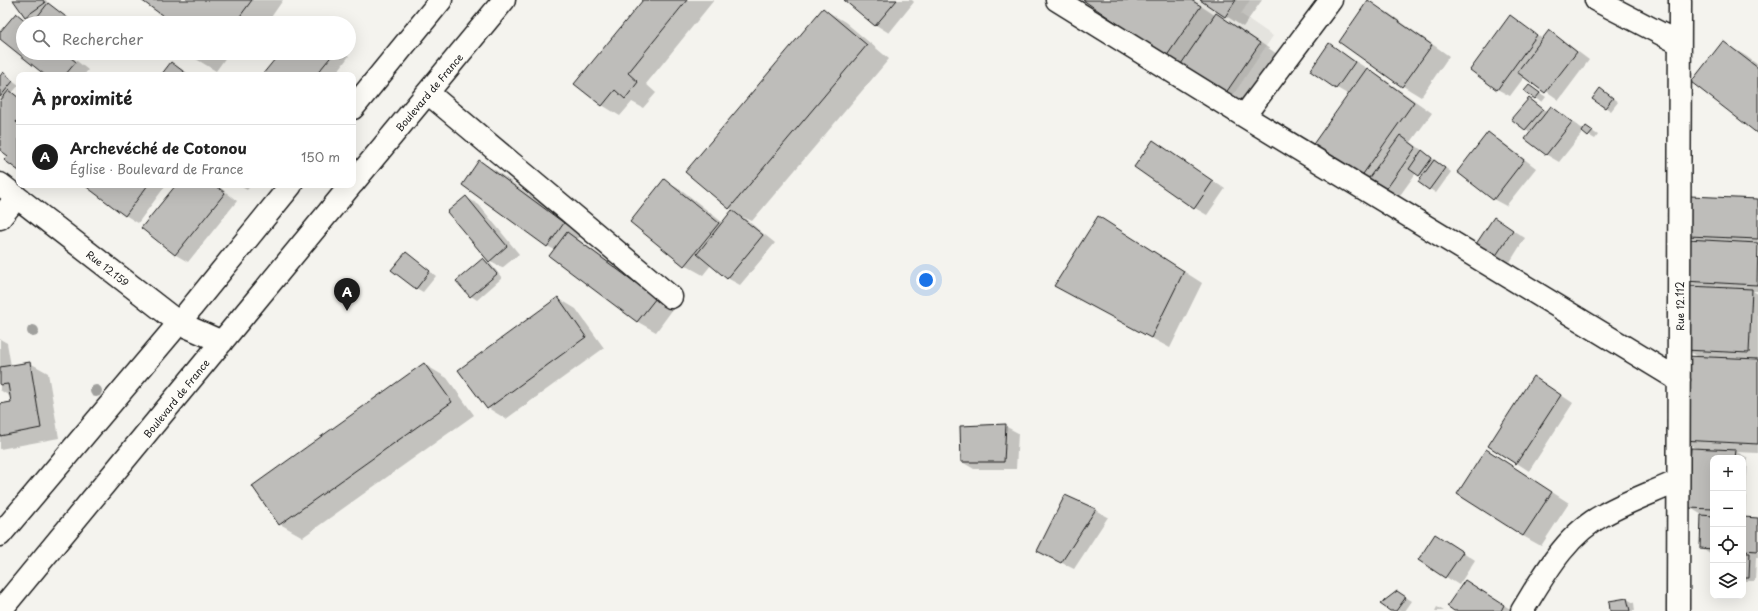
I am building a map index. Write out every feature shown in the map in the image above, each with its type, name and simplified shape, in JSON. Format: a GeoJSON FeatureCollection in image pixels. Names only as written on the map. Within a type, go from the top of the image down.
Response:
{"type":"FeatureCollection","features":[{"type":"Feature","properties":{"kind":"street"},"geometry":{"type":"LineString","coordinates":[[356,104],[441,0]]}},
{"type":"Feature","properties":{"kind":"street","name":"Boulevard de France"},"geometry":{"type":"LineString","coordinates":[[356,179],[504,0]]}},
{"type":"Feature","properties":{"kind":"street"},"geometry":{"type":"LineString","coordinates":[[1058,0],[1244,116],[1679,380]]}},
{"type":"Feature","properties":{"kind":"street"},"geometry":{"type":"LineString","coordinates":[[1244,116],[1331,0]]}},
{"type":"Feature","properties":{"kind":"street"},"geometry":{"type":"LineString","coordinates":[[1596,0],[1679,43]]}},
{"type":"Feature","properties":{"kind":"street","name":"Rue 12.112"},"geometry":{"type":"LineString","coordinates":[[1678,611],[1680,0]]}},
{"type":"Feature","properties":{"kind":"street"},"geometry":{"type":"LineString","coordinates":[[428,92],[671,297]]}},
{"type":"Feature","properties":{"kind":"street"},"geometry":{"type":"LineString","coordinates":[[0,535],[179,323],[289,188]]}},
{"type":"Feature","properties":{"kind":"street","name":"Boulevard de France"},"geometry":{"type":"LineString","coordinates":[[0,611],[349,188]]}},
{"type":"Feature","properties":{"kind":"street"},"geometry":{"type":"LineString","coordinates":[[0,218],[8,191]]}},
{"type":"Feature","properties":{"kind":"street","name":"Rue 12.159"},"geometry":{"type":"LineString","coordinates":[[8,191],[179,323],[222,342]]}},
{"type":"Feature","properties":{"kind":"street"},"geometry":{"type":"LineString","coordinates":[[1522,611],[1554,560],[1578,533],[1604,514],[1678,481]]}},
{"type":"Feature","properties":{"kind":"shaded area"},"geometry":{"type":"Polygon","coordinates":[[[1071,0],[1250,0],[1241,14],[1273,36],[1227,104],[1071,0]]]}},
{"type":"Feature","properties":{"kind":"building"},"geometry":{"type":"Polygon","coordinates":[[[13,0],[43,0],[45,3],[24,16],[13,0]]]}},
{"type":"Feature","properties":{"kind":"building"},"geometry":{"type":"Polygon","coordinates":[[[141,0],[252,0],[240,16],[163,16],[141,0]]]}},
{"type":"Feature","properties":{"kind":"building"},"geometry":{"type":"Polygon","coordinates":[[[643,0],[687,0],[628,73],[638,82],[625,99],[615,90],[602,106],[574,84],[643,0]]]}},
{"type":"Feature","properties":{"kind":"building"},"geometry":{"type":"Polygon","coordinates":[[[844,0],[897,0],[875,26],[844,0]]]}},
{"type":"Feature","properties":{"kind":"building"},"geometry":{"type":"Polygon","coordinates":[[[1083,0],[1191,0],[1201,6],[1166,57],[1083,0]]]}},
{"type":"Feature","properties":{"kind":"building"},"geometry":{"type":"Polygon","coordinates":[[[1200,0],[1236,0],[1225,17],[1200,0]]]}},
{"type":"Feature","properties":{"kind":"building"},"geometry":{"type":"Polygon","coordinates":[[[1368,0],[1432,45],[1402,87],[1339,42],[1368,0]]]}},
{"type":"Feature","properties":{"kind":"building"},"geometry":{"type":"Polygon","coordinates":[[[48,3],[65,16],[38,16],[48,3]]]}},
{"type":"Feature","properties":{"kind":"building"},"geometry":{"type":"Polygon","coordinates":[[[823,8],[867,45],[729,209],[685,172],[823,8]]]}},
{"type":"Feature","properties":{"kind":"building"},"geometry":{"type":"Polygon","coordinates":[[[16,13],[20,16],[16,16],[16,52],[0,39],[0,32],[16,13]]]}},
{"type":"Feature","properties":{"kind":"building"},"geometry":{"type":"Polygon","coordinates":[[[1216,13],[1260,43],[1223,97],[1179,67],[1216,13]]]}},
{"type":"Feature","properties":{"kind":"building"},"geometry":{"type":"Polygon","coordinates":[[[1510,15],[1537,35],[1497,90],[1470,70],[1510,15]]]}},
{"type":"Feature","properties":{"kind":"building"},"geometry":{"type":"Polygon","coordinates":[[[1549,30],[1577,52],[1545,93],[1517,72],[1549,30]]]}},
{"type":"Feature","properties":{"kind":"building"},"geometry":{"type":"Polygon","coordinates":[[[1723,41],[1758,68],[1758,134],[1691,82],[1723,41]]]}},
{"type":"Feature","properties":{"kind":"building"},"geometry":{"type":"Polygon","coordinates":[[[1329,43],[1355,62],[1336,89],[1310,71],[1329,43]]]}},
{"type":"Feature","properties":{"kind":"building"},"geometry":{"type":"Polygon","coordinates":[[[26,60],[74,60],[76,62],[68,72],[41,72],[26,60]]]}},
{"type":"Feature","properties":{"kind":"building"},"geometry":{"type":"Polygon","coordinates":[[[274,60],[328,60],[318,72],[264,72],[274,60]]]}},
{"type":"Feature","properties":{"kind":"building"},"geometry":{"type":"Polygon","coordinates":[[[171,62],[184,72],[163,72],[171,62]]]}},
{"type":"Feature","properties":{"kind":"building"},"geometry":{"type":"Polygon","coordinates":[[[1367,68],[1414,102],[1351,191],[1304,157],[1367,68]]]}},
{"type":"Feature","properties":{"kind":"building"},"geometry":{"type":"Polygon","coordinates":[[[3,72],[13,81],[0,97],[0,76],[3,72]]]}},
{"type":"Feature","properties":{"kind":"building"},"geometry":{"type":"Polygon","coordinates":[[[1529,85],[1540,93],[1535,99],[1524,91],[1529,85]]]}},
{"type":"Feature","properties":{"kind":"building"},"geometry":{"type":"Polygon","coordinates":[[[1600,88],[1613,98],[1605,108],[1592,99],[1600,88]]]}},
{"type":"Feature","properties":{"kind":"building"},"geometry":{"type":"Polygon","coordinates":[[[9,90],[16,96],[16,169],[4,160],[8,156],[0,150],[0,101],[9,90]]]}},
{"type":"Feature","properties":{"kind":"building"},"geometry":{"type":"Polygon","coordinates":[[[1529,98],[1543,109],[1525,130],[1511,119],[1529,98]]]}},
{"type":"Feature","properties":{"kind":"building"},"geometry":{"type":"Polygon","coordinates":[[[1551,106],[1572,122],[1546,155],[1525,139],[1551,106]]]}},
{"type":"Feature","properties":{"kind":"building"},"geometry":{"type":"Polygon","coordinates":[[[1586,126],[1593,131],[1588,137],[1582,132],[1586,126]]]}},
{"type":"Feature","properties":{"kind":"building"},"geometry":{"type":"Polygon","coordinates":[[[1488,132],[1524,160],[1493,200],[1457,172],[1488,132]]]}},
{"type":"Feature","properties":{"kind":"building"},"geometry":{"type":"Polygon","coordinates":[[[1400,135],[1416,147],[1380,198],[1363,186],[1400,135]]]}},
{"type":"Feature","properties":{"kind":"building"},"geometry":{"type":"Polygon","coordinates":[[[1153,140],[1213,181],[1194,209],[1134,167],[1153,140]]]}},
{"type":"Feature","properties":{"kind":"building"},"geometry":{"type":"Polygon","coordinates":[[[1422,150],[1432,158],[1419,176],[1409,169],[1422,150]]]}},
{"type":"Feature","properties":{"kind":"building"},"geometry":{"type":"Polygon","coordinates":[[[479,160],[564,223],[547,247],[462,185],[479,160]]]}},
{"type":"Feature","properties":{"kind":"building"},"geometry":{"type":"Polygon","coordinates":[[[1434,160],[1445,168],[1429,190],[1418,182],[1434,160]]]}},
{"type":"Feature","properties":{"kind":"building"},"geometry":{"type":"Polygon","coordinates":[[[664,179],[719,223],[684,266],[630,222],[664,179]]]}},
{"type":"Feature","properties":{"kind":"building"},"geometry":{"type":"Polygon","coordinates":[[[88,188],[146,188],[125,216],[88,188]]]}},
{"type":"Feature","properties":{"kind":"building"},"geometry":{"type":"Polygon","coordinates":[[[174,188],[219,188],[225,193],[175,255],[141,228],[174,188]]]}},
{"type":"Feature","properties":{"kind":"building"},"geometry":{"type":"Polygon","coordinates":[[[466,196],[507,246],[489,262],[447,212],[466,196]]]}},
{"type":"Feature","properties":{"kind":"building"},"geometry":{"type":"Polygon","coordinates":[[[1690,196],[1758,199],[1758,239],[1688,236],[1690,196]]]}},
{"type":"Feature","properties":{"kind":"building"},"geometry":{"type":"Polygon","coordinates":[[[732,210],[763,235],[727,279],[697,254],[732,210]]]}},
{"type":"Feature","properties":{"kind":"building"},"geometry":{"type":"Polygon","coordinates":[[[1098,216],[1184,271],[1151,338],[1054,286],[1098,216]]]}},
{"type":"Feature","properties":{"kind":"building"},"geometry":{"type":"Polygon","coordinates":[[[1494,217],[1513,230],[1491,263],[1472,250],[1494,217]]]}},
{"type":"Feature","properties":{"kind":"building"},"geometry":{"type":"Polygon","coordinates":[[[567,232],[656,298],[637,322],[549,256],[567,232]]]}},
{"type":"Feature","properties":{"kind":"building"},"geometry":{"type":"Polygon","coordinates":[[[1686,239],[1758,243],[1757,285],[1684,281],[1686,239]]]}},
{"type":"Feature","properties":{"kind":"building"},"geometry":{"type":"Polygon","coordinates":[[[406,252],[430,271],[416,289],[391,270],[406,252]]]}},
{"type":"Feature","properties":{"kind":"building"},"geometry":{"type":"Polygon","coordinates":[[[483,258],[497,274],[470,297],[456,281],[483,258]]]}},
{"type":"Feature","properties":{"kind":"building"},"geometry":{"type":"Polygon","coordinates":[[[1688,286],[1752,289],[1749,353],[1684,350],[1688,286]]]}},
{"type":"Feature","properties":{"kind":"building"},"geometry":{"type":"Polygon","coordinates":[[[558,297],[586,337],[487,409],[458,370],[558,297]]]}},
{"type":"Feature","properties":{"kind":"building"},"geometry":{"type":"Polygon","coordinates":[[[1685,356],[1758,359],[1758,444],[1681,440],[1685,356]]]}},
{"type":"Feature","properties":{"kind":"building"},"geometry":{"type":"Polygon","coordinates":[[[30,362],[41,428],[0,436],[0,404],[11,402],[8,384],[0,385],[0,367],[30,362]]]}},
{"type":"Feature","properties":{"kind":"building"},"geometry":{"type":"Polygon","coordinates":[[[424,363],[452,402],[279,525],[252,486],[424,363]]]}},
{"type":"Feature","properties":{"kind":"building"},"geometry":{"type":"Polygon","coordinates":[[[1533,376],[1561,395],[1516,464],[1488,446],[1533,376]]]}},
{"type":"Feature","properties":{"kind":"building"},"geometry":{"type":"Polygon","coordinates":[[[1006,424],[1004,462],[961,462],[960,426],[1006,424]]]}},
{"type":"Feature","properties":{"kind":"building"},"geometry":{"type":"Polygon","coordinates":[[[1691,448],[1736,450],[1735,455],[1710,455],[1710,509],[1688,508],[1691,448]]]}},
{"type":"Feature","properties":{"kind":"building"},"geometry":{"type":"Polygon","coordinates":[[[1486,449],[1552,492],[1523,536],[1457,494],[1486,449]]]}},
{"type":"Feature","properties":{"kind":"building"},"geometry":{"type":"Polygon","coordinates":[[[1065,495],[1096,509],[1061,563],[1037,551],[1065,495]]]}},
{"type":"Feature","properties":{"kind":"building"},"geometry":{"type":"Polygon","coordinates":[[[1701,515],[1710,516],[1710,549],[1700,548],[1701,515]]]}},
{"type":"Feature","properties":{"kind":"building"},"geometry":{"type":"Polygon","coordinates":[[[1746,517],[1758,518],[1758,551],[1746,550],[1746,517]]]}},
{"type":"Feature","properties":{"kind":"building"},"geometry":{"type":"Polygon","coordinates":[[[1435,534],[1463,552],[1445,578],[1418,560],[1435,534]]]}},
{"type":"Feature","properties":{"kind":"building"},"geometry":{"type":"Polygon","coordinates":[[[1746,553],[1750,553],[1749,578],[1746,578],[1746,553]]]}},
{"type":"Feature","properties":{"kind":"building"},"geometry":{"type":"Polygon","coordinates":[[[1465,580],[1504,605],[1501,611],[1454,611],[1447,606],[1465,580]]]}},
{"type":"Feature","properties":{"kind":"building"},"geometry":{"type":"Polygon","coordinates":[[[1397,591],[1406,597],[1396,611],[1390,611],[1380,604],[1397,591]]]}},
{"type":"Feature","properties":{"kind":"building"},"geometry":{"type":"Polygon","coordinates":[[[1627,598],[1630,611],[1610,611],[1609,601],[1627,598]]]}},
{"type":"Feature","properties":{"kind":"place","name":"Archevéché de Cotonou"},"geometry":{"type":"Point","coordinates":[347,311]}}]}
